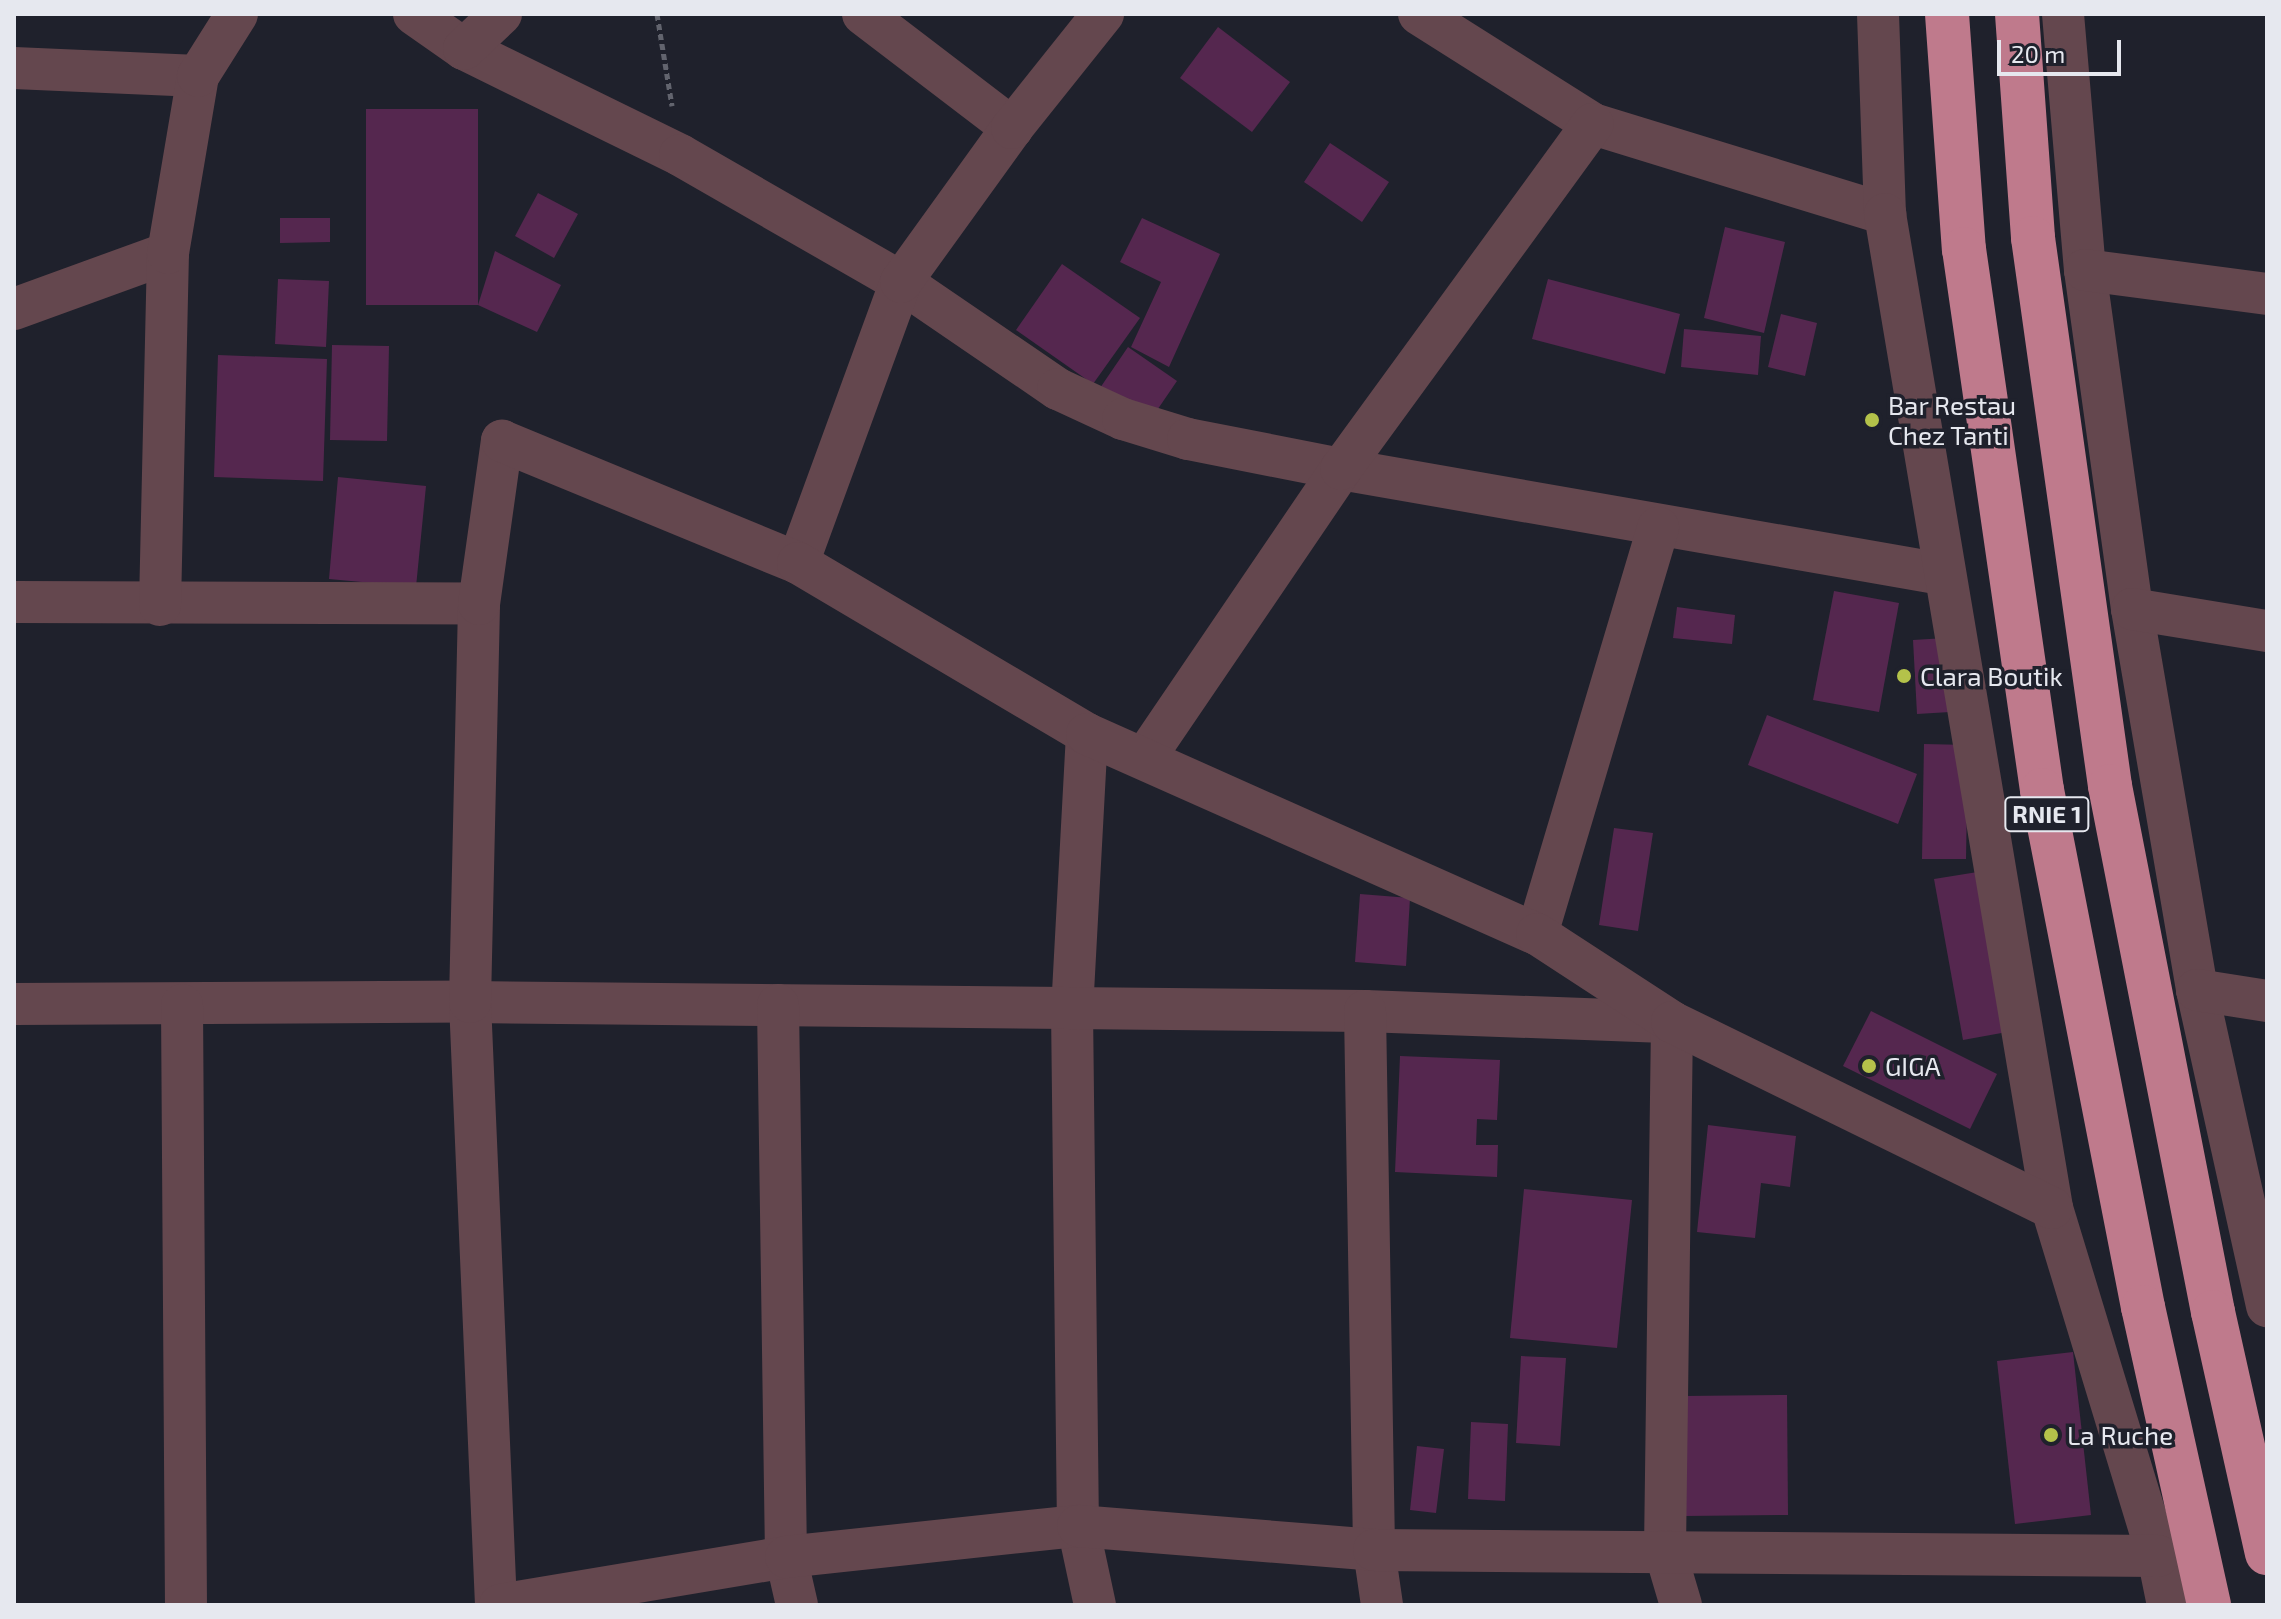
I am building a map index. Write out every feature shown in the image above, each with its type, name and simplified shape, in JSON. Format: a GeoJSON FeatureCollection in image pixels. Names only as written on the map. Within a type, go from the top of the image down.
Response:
{"type":"FeatureCollection","features":[{"type":"Feature","properties":{"kind":"highway","name":"RNIE 1"},"geometry":{"type":"LineString","coordinates":[[1947,14],[1964,249],[2042,790],[2143,1307],[2209,1605]]}},
{"type":"Feature","properties":{"kind":"highway","name":"RNIE 1"},"geometry":{"type":"LineString","coordinates":[[2017,14],[2033,238],[2110,786],[2213,1312],[2267,1553]]}},
{"type":"Feature","properties":{"kind":"street"},"geometry":{"type":"LineString","coordinates":[[160,605],[168,253],[198,76],[237,14]]}},
{"type":"Feature","properties":{"kind":"street"},"geometry":{"type":"LineString","coordinates":[[414,14],[464,49],[680,155],[901,282],[1058,389],[1123,419],[1188,439],[1341,469],[1658,528],[1942,574]]}},
{"type":"Feature","properties":{"kind":"street"},"geometry":{"type":"LineString","coordinates":[[464,49],[501,14]]}},
{"type":"Feature","properties":{"kind":"street"},"geometry":{"type":"LineString","coordinates":[[863,14],[1012,128]]}},
{"type":"Feature","properties":{"kind":"street"},"geometry":{"type":"LineString","coordinates":[[798,563],[901,282],[1012,128],[1103,14]]}},
{"type":"Feature","properties":{"kind":"street"},"geometry":{"type":"LineString","coordinates":[[1419,14],[1593,124],[1885,214]]}},
{"type":"Feature","properties":{"kind":"street"},"geometry":{"type":"LineString","coordinates":[[1878,14],[1885,214],[1942,574],[2052,1208],[2158,1556],[2168,1605]]}},
{"type":"Feature","properties":{"kind":"street"},"geometry":{"type":"LineString","coordinates":[[2063,14],[2085,270],[2132,609],[2197,990],[2267,1306]]}},
{"type":"Feature","properties":{"kind":"street"},"geometry":{"type":"LineString","coordinates":[[14,68],[198,76]]}},
{"type":"Feature","properties":{"kind":"street"},"geometry":{"type":"LineString","coordinates":[[1146,756],[1341,469],[1593,124]]}},
{"type":"Feature","properties":{"kind":"street"},"geometry":{"type":"LineString","coordinates":[[14,309],[168,253]]}},
{"type":"Feature","properties":{"kind":"street"},"geometry":{"type":"LineString","coordinates":[[2085,270],[2267,294]]}},
{"type":"Feature","properties":{"kind":"street"},"geometry":{"type":"LineString","coordinates":[[2052,1208],[1672,1022],[1537,934],[1146,756],[1087,734],[798,563],[502,441],[479,604],[470,1002],[498,1605],[786,1557],[1078,1526],[1374,1550],[2158,1556]]}},
{"type":"Feature","properties":{"kind":"street"},"geometry":{"type":"LineString","coordinates":[[1537,934],[1658,528]]}},
{"type":"Feature","properties":{"kind":"street"},"geometry":{"type":"LineString","coordinates":[[14,602],[479,604]]}},
{"type":"Feature","properties":{"kind":"street"},"geometry":{"type":"LineString","coordinates":[[2132,609],[2267,631]]}},
{"type":"Feature","properties":{"kind":"street"},"geometry":{"type":"LineString","coordinates":[[1087,734],[1072,1009],[1078,1526],[1095,1605]]}},
{"type":"Feature","properties":{"kind":"street"},"geometry":{"type":"LineString","coordinates":[[2197,990],[2267,1001]]}},
{"type":"Feature","properties":{"kind":"street"},"geometry":{"type":"LineString","coordinates":[[14,1004],[470,1002],[1365,1011],[1672,1022]]}},
{"type":"Feature","properties":{"kind":"street"},"geometry":{"type":"LineString","coordinates":[[182,1005],[186,1605]]}},
{"type":"Feature","properties":{"kind":"street"},"geometry":{"type":"LineString","coordinates":[[778,1005],[786,1557],[797,1605]]}},
{"type":"Feature","properties":{"kind":"street"},"geometry":{"type":"LineString","coordinates":[[1365,1011],[1374,1550],[1382,1605]]}},
{"type":"Feature","properties":{"kind":"street"},"geometry":{"type":"LineString","coordinates":[[1672,1022],[1665,1551],[1681,1605]]}},
{"type":"Feature","properties":{"kind":"path"},"geometry":{"type":"LineString","coordinates":[[657,14],[680,155]]}},
{"type":"Feature","properties":{"kind":"building"},"geometry":{"type":"Polygon","coordinates":[[[1218,27],[1290,82],[1252,132],[1180,78],[1218,27]]]}},
{"type":"Feature","properties":{"kind":"building"},"geometry":{"type":"Polygon","coordinates":[[[366,109],[478,109],[478,305],[366,305],[366,109]]]}},
{"type":"Feature","properties":{"kind":"building"},"geometry":{"type":"Polygon","coordinates":[[[1330,143],[1389,182],[1362,222],[1304,182],[1330,143]]]}},
{"type":"Feature","properties":{"kind":"building"},"geometry":{"type":"Polygon","coordinates":[[[538,193],[578,214],[554,258],[515,236],[538,193]]]}},
{"type":"Feature","properties":{"kind":"building"},"geometry":{"type":"Polygon","coordinates":[[[280,218],[330,218],[330,242],[280,243],[280,218]]]}},
{"type":"Feature","properties":{"kind":"building"},"geometry":{"type":"Polygon","coordinates":[[[1142,218],[1220,254],[1169,367],[1131,347],[1161,282],[1120,262],[1142,218]]]}},
{"type":"Feature","properties":{"kind":"building"},"geometry":{"type":"Polygon","coordinates":[[[1725,227],[1785,242],[1764,333],[1704,318],[1725,227]]]}},
{"type":"Feature","properties":{"kind":"building"},"geometry":{"type":"Polygon","coordinates":[[[495,251],[561,285],[537,332],[478,305],[495,251]]]}},
{"type":"Feature","properties":{"kind":"building"},"geometry":{"type":"Polygon","coordinates":[[[1062,264],[1140,318],[1093,384],[1016,330],[1062,264]]]}},
{"type":"Feature","properties":{"kind":"building"},"geometry":{"type":"Polygon","coordinates":[[[278,279],[329,281],[326,347],[275,344],[278,279]]]}},
{"type":"Feature","properties":{"kind":"building"},"geometry":{"type":"Polygon","coordinates":[[[1548,279],[1680,314],[1665,374],[1532,339],[1548,279]]]}},
{"type":"Feature","properties":{"kind":"building"},"geometry":{"type":"Polygon","coordinates":[[[1781,314],[1817,323],[1805,376],[1768,367],[1781,314]]]}},
{"type":"Feature","properties":{"kind":"building"},"geometry":{"type":"Polygon","coordinates":[[[1684,329],[1761,336],[1758,375],[1681,367],[1684,329]]]}},
{"type":"Feature","properties":{"kind":"building"},"geometry":{"type":"Polygon","coordinates":[[[332,345],[389,346],[387,441],[330,440],[332,345]]]}},
{"type":"Feature","properties":{"kind":"building"},"geometry":{"type":"Polygon","coordinates":[[[1128,347],[1177,381],[1149,422],[1100,388],[1128,347]]]}},
{"type":"Feature","properties":{"kind":"building"},"geometry":{"type":"Polygon","coordinates":[[[218,355],[327,359],[323,481],[214,477],[218,355]]]}},
{"type":"Feature","properties":{"kind":"building"},"geometry":{"type":"Polygon","coordinates":[[[338,477],[426,486],[416,587],[329,579],[338,477]]]}},
{"type":"Feature","properties":{"kind":"building"},"geometry":{"type":"Polygon","coordinates":[[[1834,591],[1899,603],[1879,712],[1813,700],[1834,591]]]}},
{"type":"Feature","properties":{"kind":"building"},"geometry":{"type":"Polygon","coordinates":[[[1677,607],[1735,615],[1732,644],[1673,638],[1677,607]]]}},
{"type":"Feature","properties":{"kind":"building"},"geometry":{"type":"Polygon","coordinates":[[[1946,638],[1950,712],[1917,714],[1913,640],[1946,638]]]}},
{"type":"Feature","properties":{"kind":"building"},"geometry":{"type":"Polygon","coordinates":[[[1767,715],[1917,774],[1898,824],[1748,765],[1767,715]]]}},
{"type":"Feature","properties":{"kind":"building"},"geometry":{"type":"Polygon","coordinates":[[[1924,744],[1968,745],[1966,859],[1922,859],[1924,744]]]}},
{"type":"Feature","properties":{"kind":"building"},"geometry":{"type":"Polygon","coordinates":[[[1614,828],[1653,833],[1638,931],[1599,925],[1614,828]]]}},
{"type":"Feature","properties":{"kind":"building"},"geometry":{"type":"Polygon","coordinates":[[[1990,870],[2018,1030],[1963,1040],[1934,879],[1990,870]]]}},
{"type":"Feature","properties":{"kind":"building"},"geometry":{"type":"Polygon","coordinates":[[[1360,894],[1410,898],[1406,966],[1355,962],[1360,894]]]}},
{"type":"Feature","properties":{"kind":"building"},"geometry":{"type":"Polygon","coordinates":[[[1871,1011],[1997,1074],[1970,1129],[1843,1066],[1871,1011]]]}},
{"type":"Feature","properties":{"kind":"building"},"geometry":{"type":"Polygon","coordinates":[[[1400,1056],[1500,1060],[1497,1120],[1477,1119],[1476,1145],[1498,1145],[1497,1177],[1395,1172],[1400,1056]]]}},
{"type":"Feature","properties":{"kind":"building"},"geometry":{"type":"Polygon","coordinates":[[[1708,1125],[1796,1136],[1790,1187],[1761,1183],[1755,1238],[1697,1232],[1708,1125]]]}},
{"type":"Feature","properties":{"kind":"building"},"geometry":{"type":"Polygon","coordinates":[[[1524,1189],[1632,1200],[1617,1348],[1510,1338],[1524,1189]]]}},
{"type":"Feature","properties":{"kind":"building"},"geometry":{"type":"Polygon","coordinates":[[[2073,1352],[2091,1515],[2015,1524],[1997,1361],[2073,1352]]]}},
{"type":"Feature","properties":{"kind":"building"},"geometry":{"type":"Polygon","coordinates":[[[1521,1356],[1566,1358],[1560,1446],[1516,1443],[1521,1356]]]}},
{"type":"Feature","properties":{"kind":"building"},"geometry":{"type":"Polygon","coordinates":[[[1787,1395],[1788,1515],[1685,1516],[1684,1396],[1787,1395]]]}},
{"type":"Feature","properties":{"kind":"building"},"geometry":{"type":"Polygon","coordinates":[[[1471,1422],[1508,1424],[1505,1501],[1468,1499],[1471,1422]]]}},
{"type":"Feature","properties":{"kind":"building"},"geometry":{"type":"Polygon","coordinates":[[[1417,1446],[1444,1449],[1436,1513],[1410,1510],[1417,1446]]]}},
{"type":"Feature","properties":{"kind":"place","name":"Bar Restau Chez Tanti"},"geometry":{"type":"Point","coordinates":[1872,420]}},
{"type":"Feature","properties":{"kind":"place","name":"Clara Boutik"},"geometry":{"type":"Point","coordinates":[1904,676]}},
{"type":"Feature","properties":{"kind":"place","name":"GIGA"},"geometry":{"type":"Point","coordinates":[1869,1066]}},
{"type":"Feature","properties":{"kind":"place","name":"La Ruche"},"geometry":{"type":"Point","coordinates":[2051,1435]}}]}
